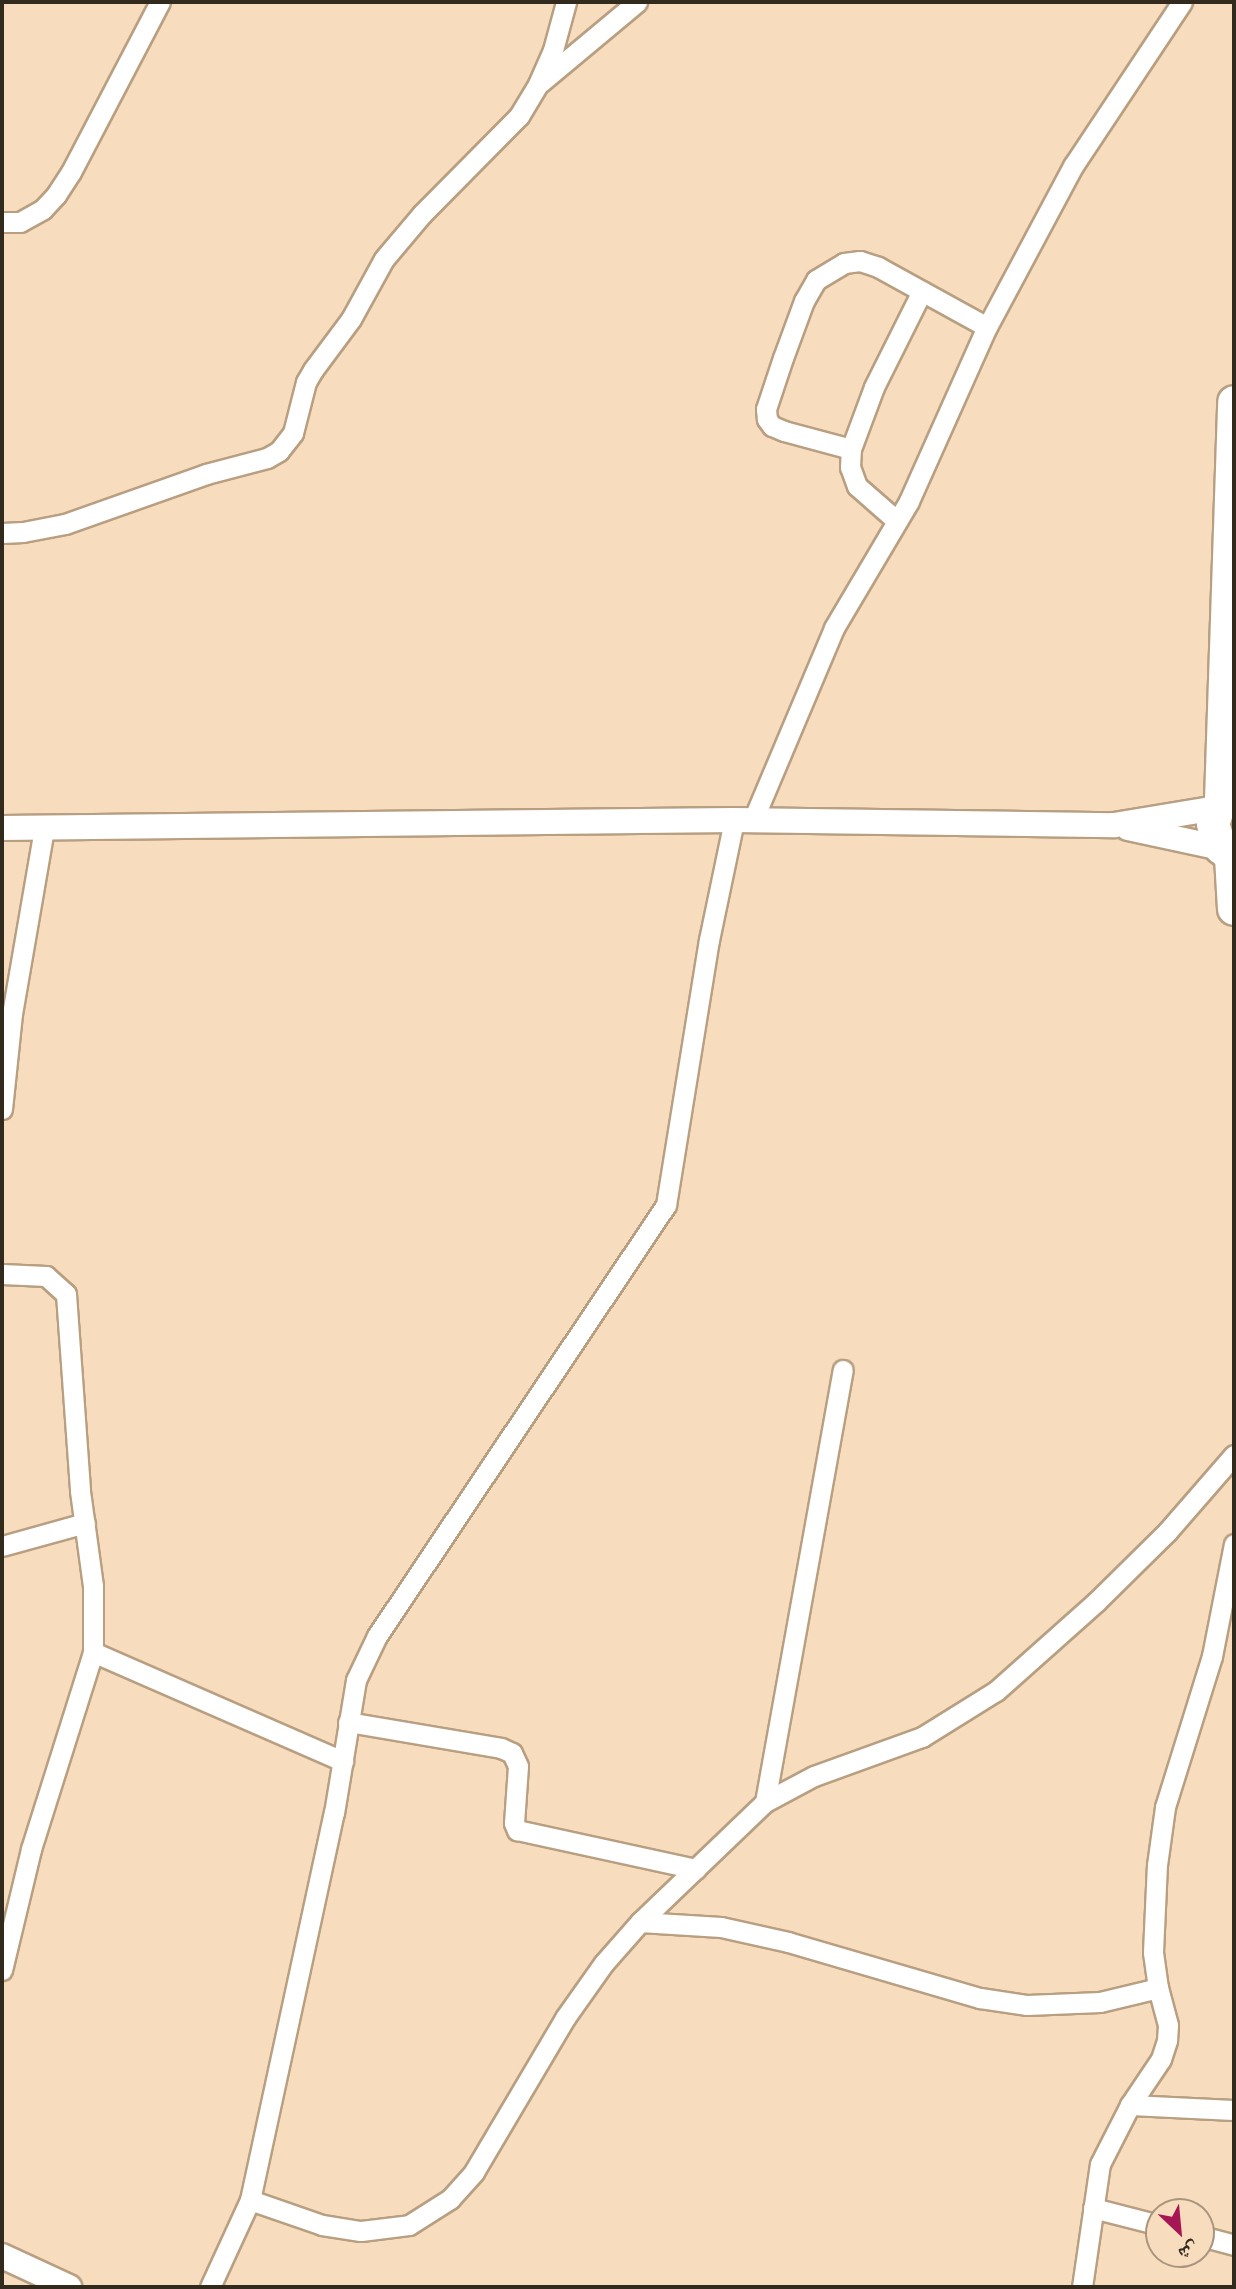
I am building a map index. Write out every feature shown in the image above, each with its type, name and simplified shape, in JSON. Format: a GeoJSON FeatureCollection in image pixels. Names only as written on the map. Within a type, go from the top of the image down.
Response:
{"type":"FeatureCollection","features":[{"type":"Feature","properties":{"kind":"highway"},"geometry":{"type":"LineString","coordinates":[[1234,402],[1224,799],[1213,824],[1229,855],[1234,908]]}},
{"type":"Feature","properties":{"kind":"street"},"geometry":{"type":"LineString","coordinates":[[2,222],[20,222],[43,209],[56,195],[71,172],[160,2]]}},
{"type":"Feature","properties":{"kind":"street"},"geometry":{"type":"LineString","coordinates":[[2,533],[23,533],[65,524],[206,474],[267,458],[279,451],[293,433],[309,376],[351,319],[384,260],[422,214],[519,116],[538,84],[553,50],[566,2]]}},
{"type":"Feature","properties":{"kind":"street"},"geometry":{"type":"LineString","coordinates":[[538,84],[636,2]]}},
{"type":"Feature","properties":{"kind":"street"},"geometry":{"type":"LineString","coordinates":[[210,2287],[250,2200],[343,1760],[356,1680],[377,1636],[666,1205],[709,940],[743,820],[834,628],[897,521],[937,442],[987,327],[1073,166],[1182,2]]}},
{"type":"Feature","properties":{"kind":"street"},"geometry":{"type":"LineString","coordinates":[[851,449],[784,431],[772,426],[767,419],[766,409],[804,301],[816,280],[829,270],[860,261],[987,327]]}},
{"type":"Feature","properties":{"kind":"street"},"geometry":{"type":"LineString","coordinates":[[897,521],[857,486],[850,467],[851,449],[874,387],[922,291]]}},
{"type":"Feature","properties":{"kind":"street"},"geometry":{"type":"LineString","coordinates":[[1114,825],[1224,799]]}},
{"type":"Feature","properties":{"kind":"street"},"geometry":{"type":"LineString","coordinates":[[2,828],[743,820],[1114,825],[1229,855]]}},
{"type":"Feature","properties":{"kind":"street"},"geometry":{"type":"LineString","coordinates":[[2,1109],[12,1014],[44,829]]}},
{"type":"Feature","properties":{"kind":"street"},"geometry":{"type":"LineString","coordinates":[[2,1274],[46,1276],[66,1294],[85,1523],[93,1586],[93,1652],[31,1849],[2,1970]]}},
{"type":"Feature","properties":{"kind":"street"},"geometry":{"type":"LineString","coordinates":[[765,1802],[843,1370]]}},
{"type":"Feature","properties":{"kind":"street"},"geometry":{"type":"LineString","coordinates":[[250,2200],[322,2225],[361,2231],[409,2225],[450,2199],[486,2154],[565,2018],[604,1963],[640,1922],[765,1802],[814,1776],[922,1737],[996,1691],[1096,1602],[1158,1541],[1234,1455]]}},
{"type":"Feature","properties":{"kind":"street"},"geometry":{"type":"LineString","coordinates":[[2,1546],[85,1523]]}},
{"type":"Feature","properties":{"kind":"street"},"geometry":{"type":"LineString","coordinates":[[1082,2287],[1100,2164],[1130,2105],[1161,2059],[1167,2040],[1168,2025],[1158,1988],[1153,1952],[1154,1911],[1165,1807],[1212,1656],[1234,1544]]}},
{"type":"Feature","properties":{"kind":"street"},"geometry":{"type":"LineString","coordinates":[[93,1652],[343,1760]]}},
{"type":"Feature","properties":{"kind":"street"},"geometry":{"type":"LineString","coordinates":[[348,1722],[501,1748],[512,1753],[518,1766],[514,1823],[517,1830],[696,1869]]}},
{"type":"Feature","properties":{"kind":"street"},"geometry":{"type":"LineString","coordinates":[[640,1922],[721,1927],[788,1942],[981,1998],[1027,2005],[1100,2002],[1158,1988]]}},
{"type":"Feature","properties":{"kind":"street"},"geometry":{"type":"LineString","coordinates":[[1130,2105],[1234,2109]]}},
{"type":"Feature","properties":{"kind":"street"},"geometry":{"type":"LineString","coordinates":[[1093,2208],[1145,2221]]}},
{"type":"Feature","properties":{"kind":"street"},"geometry":{"type":"LineString","coordinates":[[1215,2240],[1234,2245]]}},
{"type":"Feature","properties":{"kind":"street"},"geometry":{"type":"LineString","coordinates":[[4,2260],[69,2287]]}}]}
